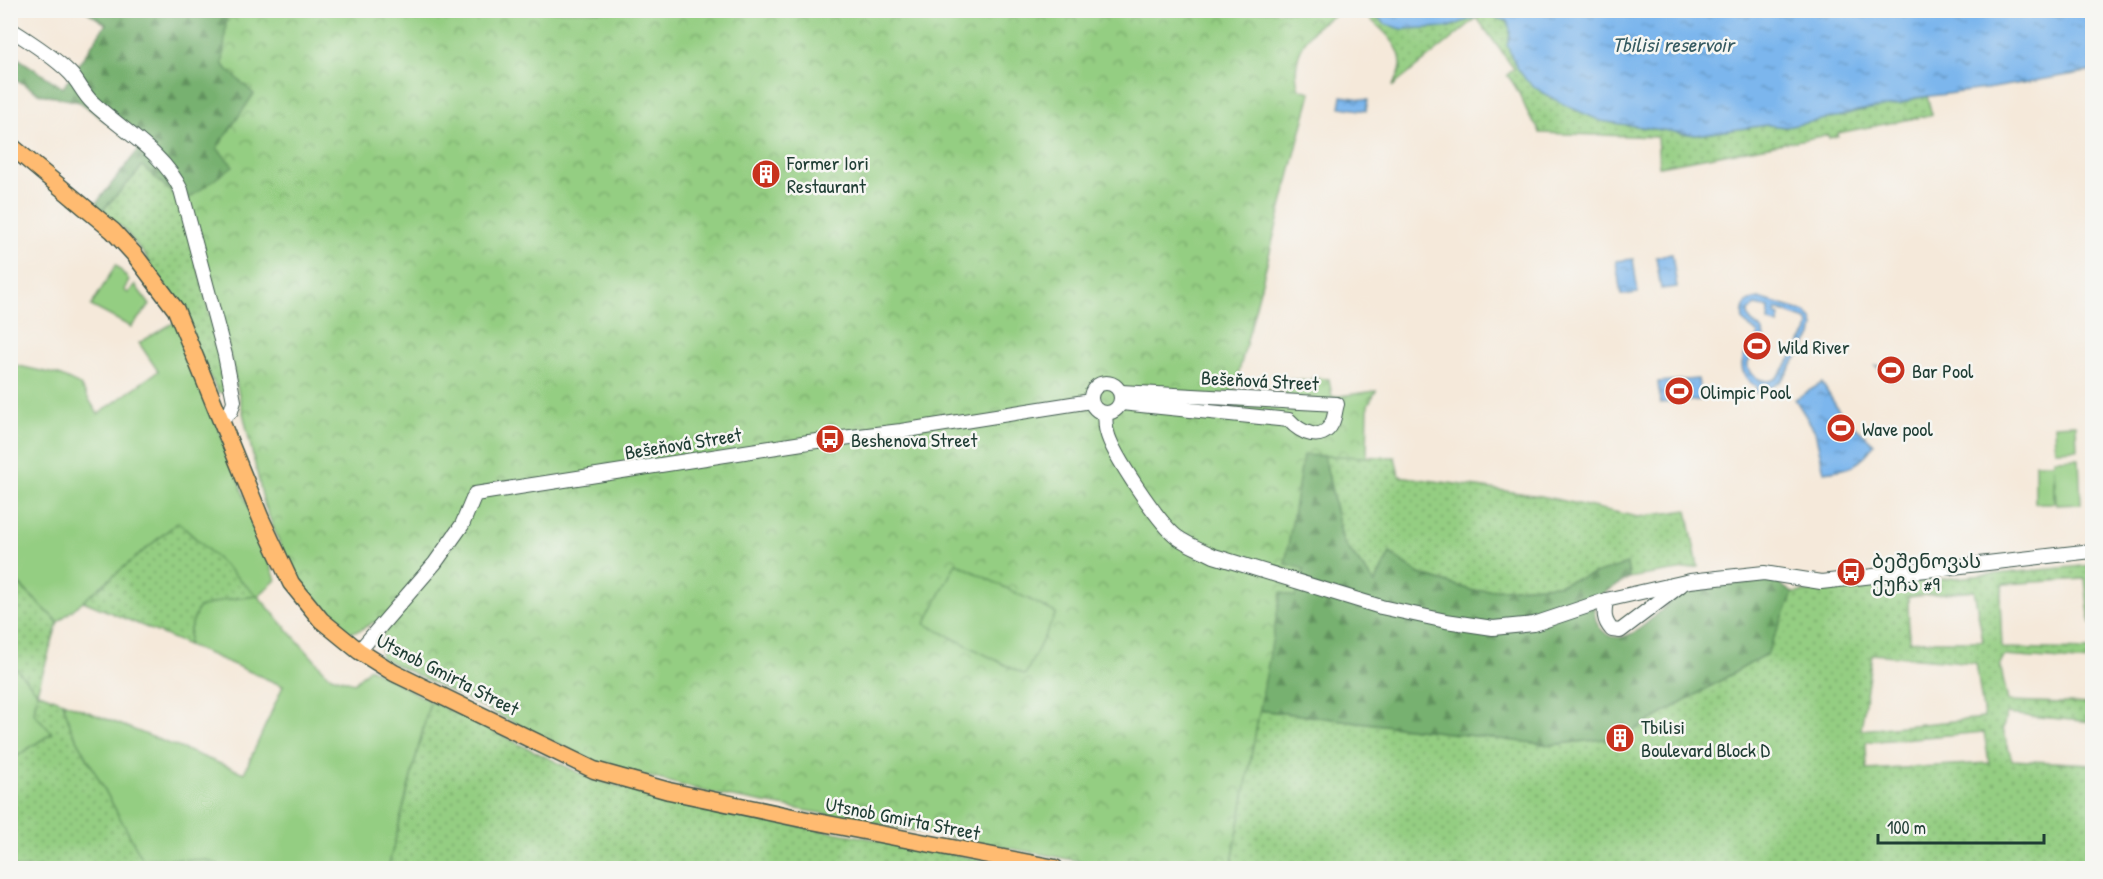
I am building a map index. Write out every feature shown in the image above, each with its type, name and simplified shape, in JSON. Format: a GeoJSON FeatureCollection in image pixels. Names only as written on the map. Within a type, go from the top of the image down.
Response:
{"type":"FeatureCollection","features":[{"type":"Feature","properties":{"kind":"main road","name":"Utsnob Gmirta Street"},"geometry":{"type":"LineString","coordinates":[[10,145],[113,231],[134,254],[176,310],[261,519],[291,584],[321,620],[359,651],[393,673],[594,770],[669,791],[1055,868]]}},
{"type":"Feature","properties":{"kind":"street"},"geometry":{"type":"LineString","coordinates":[[10,29],[72,75],[90,101],[163,162],[174,175],[182,190],[225,355],[233,406],[221,419]]}},
{"type":"Feature","properties":{"kind":"street"},"geometry":{"type":"LineString","coordinates":[[1104,383],[1113,385],[1121,398],[1115,411],[1105,414],[1096,410],[1091,401],[1090,396],[1095,387],[1104,383]]}},
{"type":"Feature","properties":{"kind":"street","name":"Bešeňová Street"},"geometry":{"type":"LineString","coordinates":[[1121,398],[1337,404],[1333,422],[1328,429],[1310,435],[1296,428],[1289,420],[1121,398]]}},
{"type":"Feature","properties":{"kind":"street","name":"Bešeňová Street"},"geometry":{"type":"LineString","coordinates":[[359,651],[441,556],[462,525],[475,494],[1091,401]]}},
{"type":"Feature","properties":{"kind":"street"},"geometry":{"type":"LineString","coordinates":[[1105,414],[1107,434],[1116,451],[1141,493],[1163,523],[1177,537],[1214,556],[1381,607],[1493,628],[1534,624],[1606,600],[1683,583],[1764,573],[1821,582],[2092,551]]}},
{"type":"Feature","properties":{"kind":"street"},"geometry":{"type":"LineString","coordinates":[[1606,600],[1604,615],[1606,624],[1612,630],[1620,631],[1683,583]]}},
{"type":"Feature","properties":{"kind":"green space"},"geometry":{"type":"Polygon","coordinates":[[[86,11],[227,11],[223,65],[254,94],[217,148],[234,166],[188,199],[171,191],[142,166],[101,212],[94,206],[140,148],[80,102],[40,94],[11,76],[10,53],[63,88],[106,24],[86,11]]]}},
{"type":"Feature","properties":{"kind":"green space"},"geometry":{"type":"Polygon","coordinates":[[[227,11],[1372,11],[1366,16],[1343,13],[1331,17],[1312,32],[1300,53],[1296,77],[1299,89],[1311,92],[1234,391],[1285,395],[1287,379],[1309,381],[1312,378],[1329,379],[1332,397],[1376,391],[1368,405],[1367,457],[1303,455],[1285,564],[1304,569],[1295,597],[1281,592],[1231,868],[1116,868],[711,793],[597,763],[380,657],[384,631],[374,622],[360,630],[345,634],[304,591],[281,547],[264,504],[230,356],[188,199],[233,166],[217,148],[254,94],[223,65],[227,11]]]}},
{"type":"Feature","properties":{"kind":"green space"},"geometry":{"type":"Polygon","coordinates":[[[1372,11],[1379,19],[1402,29],[1449,27],[1479,16],[1493,15],[1493,17],[1506,21],[1567,106],[1601,121],[1696,135],[1767,125],[1786,127],[1927,96],[1932,115],[1838,133],[1838,136],[1829,138],[1828,135],[1659,166],[1657,137],[1540,133],[1507,75],[1514,69],[1477,18],[1392,87],[1400,70],[1399,54],[1391,39],[1366,16],[1372,11]]]}},
{"type":"Feature","properties":{"kind":"green space"},"geometry":{"type":"Polygon","coordinates":[[[142,165],[171,191],[180,195],[228,387],[225,393],[218,392],[146,257],[123,228],[101,212],[142,165]]]}},
{"type":"Feature","properties":{"kind":"green space"},"geometry":{"type":"Polygon","coordinates":[[[116,265],[129,280],[124,290],[128,293],[135,285],[150,305],[131,327],[91,306],[116,265]]]}},
{"type":"Feature","properties":{"kind":"green space"},"geometry":{"type":"Polygon","coordinates":[[[178,320],[276,580],[258,596],[328,675],[354,683],[370,668],[430,701],[388,868],[227,868],[206,860],[142,858],[71,728],[63,702],[244,773],[283,686],[188,645],[190,629],[198,608],[224,600],[257,596],[178,522],[58,622],[11,576],[10,364],[59,375],[80,385],[98,414],[158,371],[139,343],[178,320]]]}},
{"type":"Feature","properties":{"kind":"green space"},"geometry":{"type":"Polygon","coordinates":[[[2076,424],[2077,449],[2055,450],[2054,425],[2076,424]]]}},
{"type":"Feature","properties":{"kind":"green space"},"geometry":{"type":"Polygon","coordinates":[[[1303,455],[1324,456],[1343,542],[1375,583],[1390,553],[1419,574],[1474,591],[1557,585],[1627,564],[1629,578],[1596,597],[1597,624],[1613,637],[1624,637],[1634,632],[1675,598],[1689,591],[1767,580],[1776,582],[1793,593],[1767,654],[1622,737],[1550,745],[1259,710],[1281,591],[1303,569],[1285,564],[1303,455]]]}},
{"type":"Feature","properties":{"kind":"green space"},"geometry":{"type":"Polygon","coordinates":[[[1324,456],[1395,457],[1399,476],[1541,496],[1638,517],[1687,510],[1698,567],[1629,578],[1627,565],[1557,585],[1474,591],[1419,574],[1390,553],[1375,583],[1343,542],[1324,456]]]}},
{"type":"Feature","properties":{"kind":"green space"},"geometry":{"type":"Polygon","coordinates":[[[2079,458],[2081,504],[2056,505],[2054,467],[2054,503],[2035,503],[2035,463],[2054,463],[2054,459],[2079,458]]]}},
{"type":"Feature","properties":{"kind":"green space"},"geometry":{"type":"Polygon","coordinates":[[[178,522],[258,596],[224,600],[190,629],[188,645],[83,601],[178,522]]]}},
{"type":"Feature","properties":{"kind":"green space"},"geometry":{"type":"Polygon","coordinates":[[[956,563],[1056,613],[1025,675],[925,624],[956,563]]]}},
{"type":"Feature","properties":{"kind":"green space"},"geometry":{"type":"Polygon","coordinates":[[[2092,565],[2092,624],[2090,624],[2085,579],[2004,584],[2000,598],[2002,648],[2092,650],[2092,662],[2004,656],[2000,664],[2008,701],[2092,704],[2092,722],[2006,714],[2003,729],[2012,760],[2092,764],[2092,863],[2048,868],[1231,868],[1259,710],[1550,745],[1622,737],[1767,654],[1793,593],[2092,565]],[[1974,590],[1908,597],[1909,641],[1983,641],[1974,590]],[[1872,654],[1861,730],[1984,718],[1976,663],[1872,654]],[[1984,732],[1866,742],[1867,770],[1989,763],[1984,732]]]}},
{"type":"Feature","properties":{"kind":"green space"},"geometry":{"type":"Polygon","coordinates":[[[10,576],[58,622],[37,692],[11,663],[10,576]]]}},
{"type":"Feature","properties":{"kind":"green space"},"geometry":{"type":"Polygon","coordinates":[[[11,663],[37,692],[34,713],[52,733],[11,760],[11,663]]]}},
{"type":"Feature","properties":{"kind":"green space"},"geometry":{"type":"Polygon","coordinates":[[[37,692],[63,702],[71,728],[142,857],[206,860],[227,868],[11,868],[11,760],[51,733],[34,713],[37,692]]]}},
{"type":"Feature","properties":{"kind":"green space"},"geometry":{"type":"Polygon","coordinates":[[[430,701],[592,779],[725,814],[1025,868],[388,868],[430,701]]]}},
{"type":"Feature","properties":{"kind":"water","name":"Tbilisi reservoir"},"geometry":{"type":"Polygon","coordinates":[[[1372,11],[2092,11],[2092,71],[1993,88],[1915,98],[1900,104],[1786,127],[1767,125],[1696,135],[1601,121],[1543,93],[1526,80],[1516,66],[1507,45],[1510,27],[1507,21],[1493,17],[1493,15],[1479,16],[1449,27],[1402,29],[1385,24],[1372,11]]]}},
{"type":"Feature","properties":{"kind":"water"},"geometry":{"type":"Polygon","coordinates":[[[1342,96],[1368,100],[1366,111],[1340,107],[1342,96]]]}},
{"type":"Feature","properties":{"kind":"water"},"geometry":{"type":"Polygon","coordinates":[[[1672,254],[1677,287],[1661,289],[1656,257],[1672,254]]]}},
{"type":"Feature","properties":{"kind":"water"},"geometry":{"type":"Polygon","coordinates":[[[1633,259],[1638,293],[1621,295],[1616,261],[1633,259]]]}},
{"type":"Feature","properties":{"kind":"water","name":"Wild River"},"geometry":{"type":"Polygon","coordinates":[[[1759,298],[1805,312],[1812,319],[1814,326],[1812,336],[1781,381],[1772,387],[1762,388],[1759,394],[1755,392],[1757,387],[1746,377],[1742,364],[1745,354],[1758,337],[1758,334],[1743,321],[1743,308],[1750,300],[1759,298]],[[1755,305],[1748,312],[1751,321],[1763,331],[1764,340],[1750,359],[1748,368],[1757,378],[1766,381],[1775,379],[1782,371],[1807,333],[1809,325],[1806,320],[1776,309],[1775,314],[1780,316],[1778,324],[1768,322],[1769,308],[1755,305]]]}},
{"type":"Feature","properties":{"kind":"water"},"geometry":{"type":"Polygon","coordinates":[[[1895,362],[1899,366],[1899,376],[1892,380],[1876,366],[1887,366],[1895,362]]]}},
{"type":"Feature","properties":{"kind":"water","name":"Olimpic Pool"},"geometry":{"type":"Polygon","coordinates":[[[1698,379],[1701,400],[1660,403],[1658,382],[1698,379]]]}},
{"type":"Feature","properties":{"kind":"water","name":"Wave pool"},"geometry":{"type":"Polygon","coordinates":[[[1822,383],[1841,414],[1874,444],[1853,466],[1824,472],[1815,431],[1795,399],[1822,383]]]}},
{"type":"Feature","properties":{"kind":"place","name":"Former Iori Restaurant"},"geometry":{"type":"Point","coordinates":[766,174]}},
{"type":"Feature","properties":{"kind":"place","name":"Wild River"},"geometry":{"type":"Point","coordinates":[1757,346]}},
{"type":"Feature","properties":{"kind":"place","name":"Bar Pool"},"geometry":{"type":"Point","coordinates":[1891,370]}},
{"type":"Feature","properties":{"kind":"place","name":"Olimpic Pool"},"geometry":{"type":"Point","coordinates":[1679,391]}},
{"type":"Feature","properties":{"kind":"place","name":"Wave pool"},"geometry":{"type":"Point","coordinates":[1841,428]}},
{"type":"Feature","properties":{"kind":"place","name":"Beshenova Street"},"geometry":{"type":"Point","coordinates":[830,439]}},
{"type":"Feature","properties":{"kind":"place","name":"ბეშენოვას ქუჩა #9"},"geometry":{"type":"Point","coordinates":[1851,572]}},
{"type":"Feature","properties":{"kind":"place","name":"Tbilisi Boulevard Block D"},"geometry":{"type":"Point","coordinates":[1620,738]}}]}
